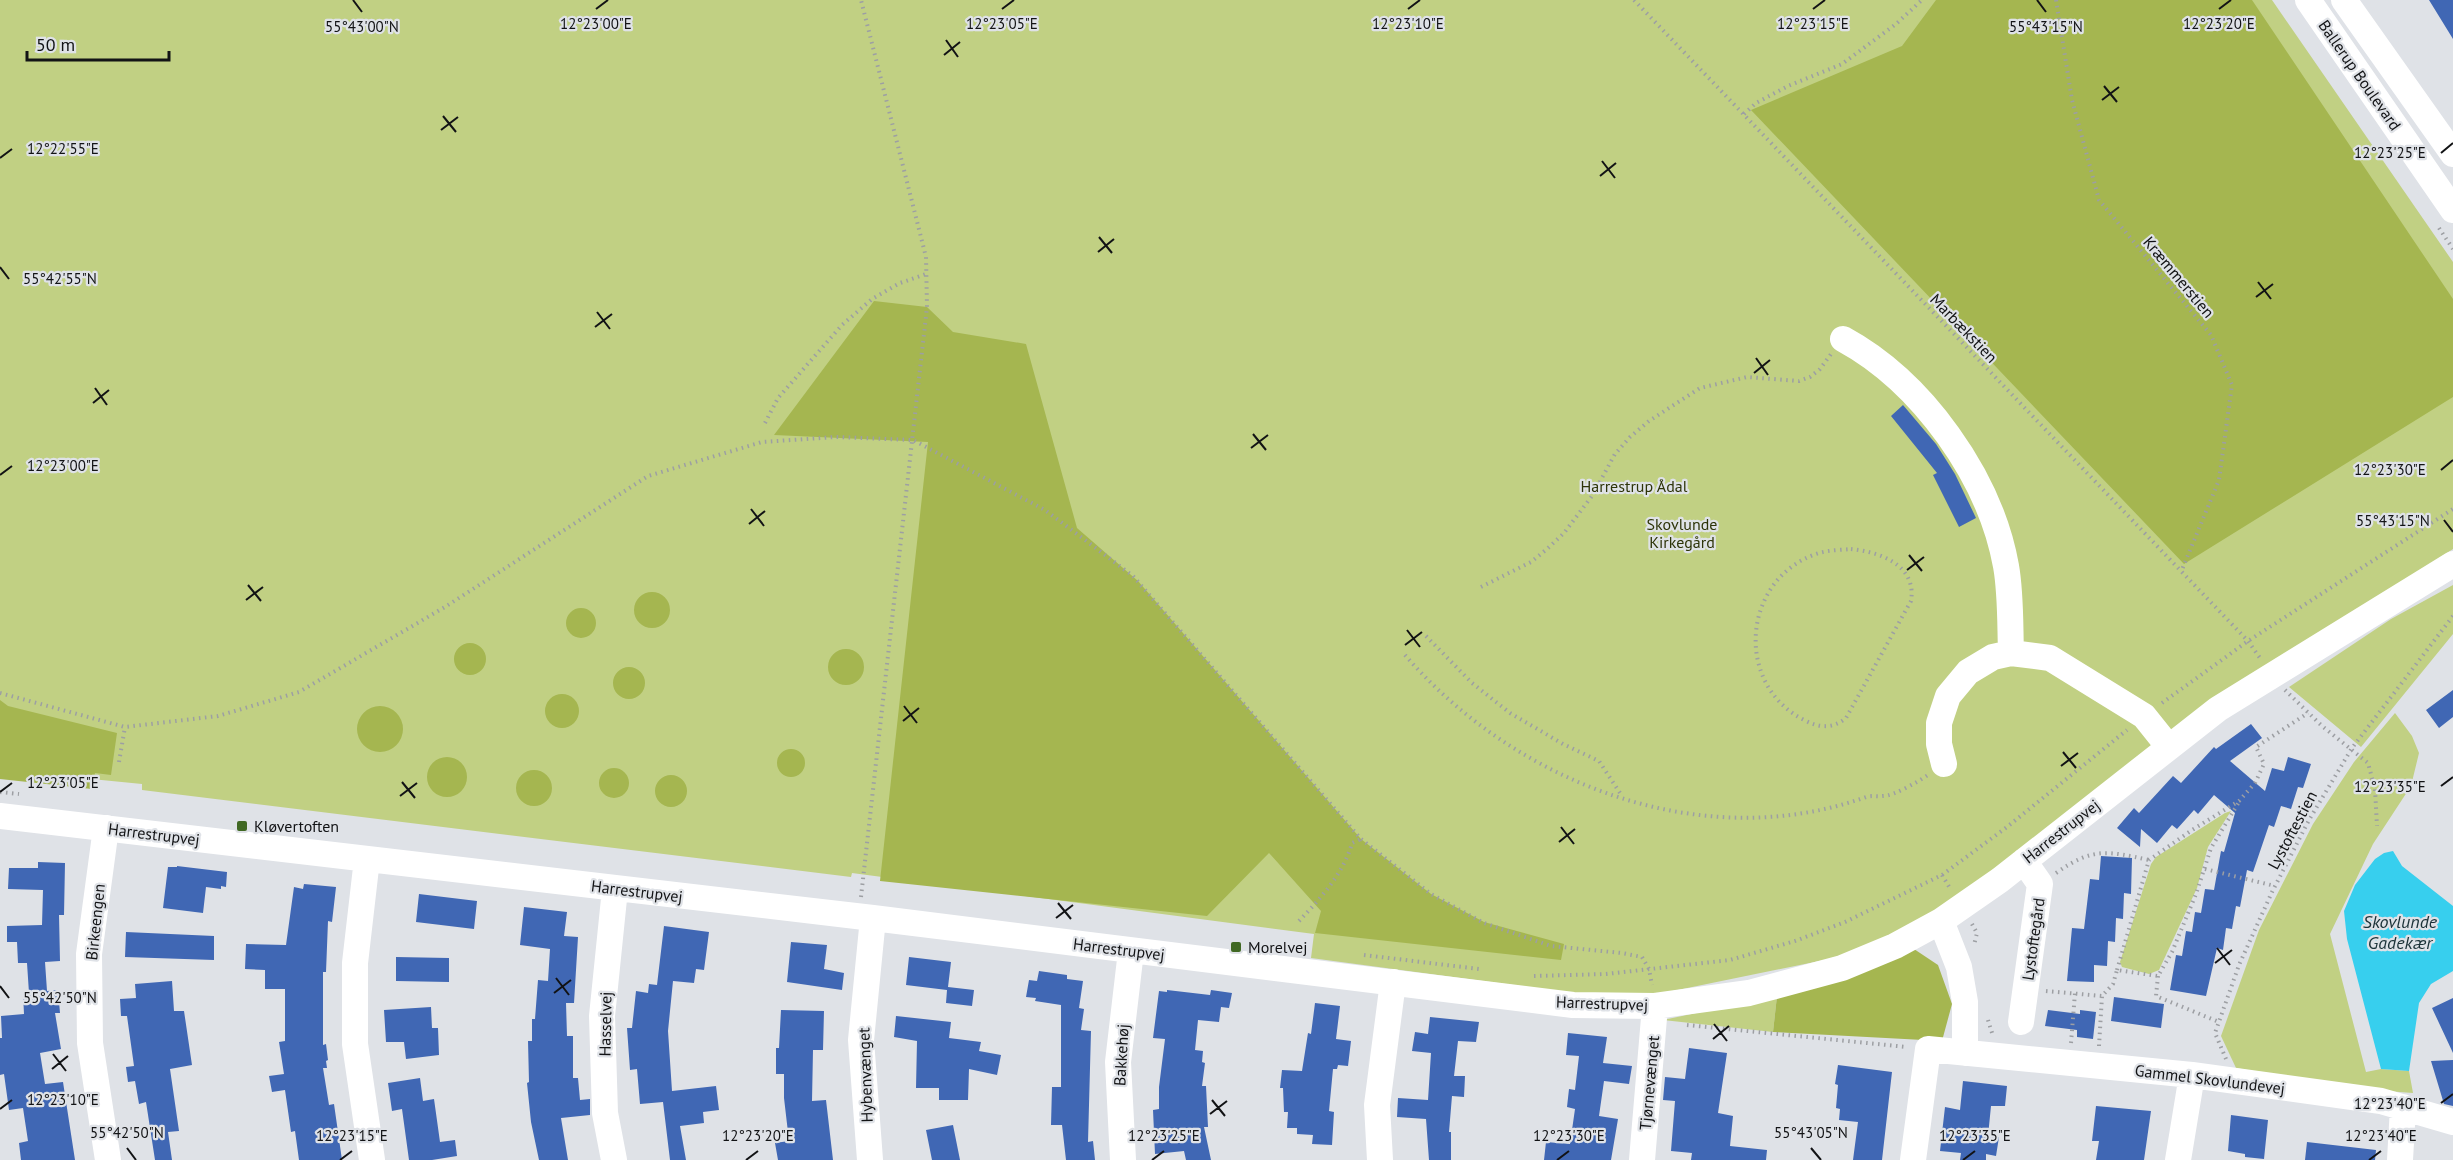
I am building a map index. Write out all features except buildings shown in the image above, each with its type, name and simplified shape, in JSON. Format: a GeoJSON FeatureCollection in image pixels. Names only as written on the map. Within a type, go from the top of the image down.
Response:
{"type":"FeatureCollection","features":[{"type":"Feature","properties":{"kind":"street","name":"Ballerup Boulevard"},"geometry":{"type":"LineString","coordinates":[[2308,0],[2453,210]]}},
{"type":"Feature","properties":{"kind":"street","name":"Ballerup Boulevard"},"geometry":{"type":"LineString","coordinates":[[2344,0],[2453,154]]}},
{"type":"Feature","properties":{"kind":"street"},"geometry":{"type":"LineString","coordinates":[[1843,339],[1868,353],[1921,402],[1948,437],[1978,486],[1996,527],[2006,567],[2011,653]]}},
{"type":"Feature","properties":{"kind":"street","name":"Harrestrupvej"},"geometry":{"type":"LineString","coordinates":[[0,816],[615,889],[863,904],[1131,951],[1654,1014],[1749,993],[1842,968],[1895,946],[1941,921],[2024,861],[2218,709],[2453,564]]}},
{"type":"Feature","properties":{"kind":"street"},"geometry":{"type":"LineString","coordinates":[[1944,764],[1939,744],[1939,723],[1948,696],[1968,672],[1994,657],[2011,653],[2050,658],[2144,716],[2168,746]]}},
{"type":"Feature","properties":{"kind":"street","name":"Birkeengen"},"geometry":{"type":"LineString","coordinates":[[106,828],[89,954],[90,1043],[108,1160]]}},
{"type":"Feature","properties":{"kind":"street"},"geometry":{"type":"LineString","coordinates":[[367,859],[355,963],[355,1044],[372,1160]]}},
{"type":"Feature","properties":{"kind":"street","name":"Lystoftegård"},"geometry":{"type":"LineString","coordinates":[[2022,1022],[2040,884],[2024,861]]}},
{"type":"Feature","properties":{"kind":"street","name":"Hasselvej"},"geometry":{"type":"LineString","coordinates":[[614,1160],[605,1113],[602,1016],[615,889]]}},
{"type":"Feature","properties":{"kind":"street","name":"Hybenvænget"},"geometry":{"type":"LineString","coordinates":[[863,904],[861,1040],[870,1160]]}},
{"type":"Feature","properties":{"kind":"street"},"geometry":{"type":"LineString","coordinates":[[1941,921],[1959,967],[1965,1002],[1965,1053]]}},
{"type":"Feature","properties":{"kind":"street","name":"Bakkehøj"},"geometry":{"type":"LineString","coordinates":[[1123,1160],[1118,1062],[1131,951]]}},
{"type":"Feature","properties":{"kind":"street"},"geometry":{"type":"LineString","coordinates":[[1380,1160],[1377,1105],[1393,982]]}},
{"type":"Feature","properties":{"kind":"street","name":"Tjørnevænget"},"geometry":{"type":"LineString","coordinates":[[1642,1160],[1654,1014]]}},
{"type":"Feature","properties":{"kind":"street"},"geometry":{"type":"LineString","coordinates":[[1913,1160],[1928,1049]]}},
{"type":"Feature","properties":{"kind":"street","name":"Gammel Skovlundevej"},"geometry":{"type":"LineString","coordinates":[[1928,1049],[2192,1075],[2381,1101],[2453,1122]]}},
{"type":"Feature","properties":{"kind":"street"},"geometry":{"type":"LineString","coordinates":[[2178,1160],[2192,1075]]}},
{"type":"Feature","properties":{"kind":"street"},"geometry":{"type":"LineString","coordinates":[[2400,1160],[2403,1107]]}},
{"type":"Feature","properties":{"kind":"path"},"geometry":{"type":"LineString","coordinates":[[861,0],[926,257],[927,307],[863,904]]}},
{"type":"Feature","properties":{"kind":"path","name":"Marbækstien"},"geometry":{"type":"LineString","coordinates":[[1635,0],[2248,641],[2290,697],[2368,763],[2375,789],[2377,826]]}},
{"type":"Feature","properties":{"kind":"path"},"geometry":{"type":"LineString","coordinates":[[1744,114],[1756,103],[1788,86],[1842,64],[1896,24],[1922,0]]}},
{"type":"Feature","properties":{"kind":"path","name":"Kræmmerstien"},"geometry":{"type":"LineString","coordinates":[[2056,0],[2072,100],[2099,200],[2211,335],[2232,385],[2218,480],[2181,572]]}},
{"type":"Feature","properties":{"kind":"path"},"geometry":{"type":"LineString","coordinates":[[765,423],[778,399],[842,325],[872,299],[900,283],[926,274]]}},
{"type":"Feature","properties":{"kind":"path"},"geometry":{"type":"LineString","coordinates":[[1481,586],[1531,562],[1564,533],[1592,496],[1615,454],[1649,421],[1700,388],[1747,377],[1799,381],[1810,377],[1821,369],[1843,339]]}},
{"type":"Feature","properties":{"kind":"path"},"geometry":{"type":"LineString","coordinates":[[0,693],[125,727],[218,716],[299,692],[445,607],[648,476],[762,442],[836,437],[913,440],[1045,510],[1133,576],[1361,839],[1431,894],[1484,922],[1551,946],[1642,957],[1649,969]]}},
{"type":"Feature","properties":{"kind":"path"},"geometry":{"type":"LineString","coordinates":[[1522,975],[1606,974],[1730,960],[1795,941],[1845,922],[1942,875],[2016,820],[2144,716],[2248,641],[2453,509]]}},
{"type":"Feature","properties":{"kind":"path"},"geometry":{"type":"LineString","coordinates":[[1865,550],[1880,555],[1903,571],[1912,584],[1911,601],[1846,718],[1840,722],[1833,726],[1821,726],[1802,720],[1783,705],[1769,687],[1756,652],[1758,615],[1772,585],[1793,565],[1827,551],[1865,550]]}},
{"type":"Feature","properties":{"kind":"path","name":"Lystoftestien"},"geometry":{"type":"LineString","coordinates":[[2225,1081],[2228,1062],[2215,1032],[2239,965],[2275,886],[2309,820],[2352,748],[2453,616]]}},
{"type":"Feature","properties":{"kind":"path"},"geometry":{"type":"LineString","coordinates":[[1426,636],[1472,683],[1510,713],[1563,744],[1599,761],[1623,797]]}},
{"type":"Feature","properties":{"kind":"path"},"geometry":{"type":"LineString","coordinates":[[1405,654],[1456,707],[1496,737],[1562,775],[1623,797],[1675,812],[1735,818],[1798,815],[1830,809],[1873,795],[1884,796],[1924,778],[1944,764]]}},
{"type":"Feature","properties":{"kind":"path"},"geometry":{"type":"LineString","coordinates":[[2219,1022],[2156,996],[2158,976],[2172,952],[2211,848],[2239,801],[2255,783],[2264,764],[2256,747],[2308,713]]}},
{"type":"Feature","properties":{"kind":"path"},"geometry":{"type":"LineString","coordinates":[[119,762],[125,727]]}},
{"type":"Feature","properties":{"kind":"path"},"geometry":{"type":"LineString","coordinates":[[0,792],[22,794]]}},
{"type":"Feature","properties":{"kind":"path"},"geometry":{"type":"LineString","coordinates":[[2098,1066],[2102,996],[2113,984],[2150,860],[2239,801]]}},
{"type":"Feature","properties":{"kind":"path"},"geometry":{"type":"LineString","coordinates":[[1299,921],[1323,896],[1349,853],[1352,843],[1361,839]]}},
{"type":"Feature","properties":{"kind":"path"},"geometry":{"type":"LineString","coordinates":[[2040,884],[2078,858],[2100,852],[2150,860]]}},
{"type":"Feature","properties":{"kind":"path"},"geometry":{"type":"LineString","coordinates":[[2205,869],[2275,886]]}},
{"type":"Feature","properties":{"kind":"path"},"geometry":{"type":"LineString","coordinates":[[1360,954],[1487,970]]}},
{"type":"Feature","properties":{"kind":"path"},"geometry":{"type":"LineString","coordinates":[[2117,970],[2158,976]]}},
{"type":"Feature","properties":{"kind":"path"},"geometry":{"type":"LineString","coordinates":[[2026,989],[2102,996]]}},
{"type":"Feature","properties":{"kind":"path"},"geometry":{"type":"LineString","coordinates":[[2070,1063],[2075,993]]}},
{"type":"Feature","properties":{"kind":"path"},"geometry":{"type":"LineString","coordinates":[[1654,1014],[1928,1049]]}},
{"type":"Feature","properties":{"kind":"green space","name":"Harrestrup Ådal"},"geometry":{"type":"Polygon","coordinates":[[[0,0],[2272,0],[2453,262],[2453,549],[2154,745],[1966,891],[1898,933],[1839,957],[1663,993],[1573,993],[1311,958],[1314,934],[852,873],[851,877],[142,790],[142,784],[0,770],[0,0]]]}},
{"type":"Feature","properties":{"kind":"green space"},"geometry":{"type":"Polygon","coordinates":[[[1936,0],[2252,0],[2453,299],[2453,397],[2184,564],[1751,110],[1902,46],[1936,0]]]}},
{"type":"Feature","properties":{"kind":"green space"},"geometry":{"type":"Polygon","coordinates":[[[874,301],[927,307],[953,332],[1026,344],[1077,528],[1138,581],[1361,839],[1431,894],[1484,922],[1564,944],[1561,960],[1315,933],[1321,911],[1269,853],[1207,916],[880,881],[928,442],[774,435],[874,301]]]}},
{"type":"Feature","properties":{"kind":"green space"},"geometry":{"type":"Polygon","coordinates":[[[2453,585],[2453,634],[2361,747],[2289,687],[2391,619],[2453,585]]]}},
{"type":"Feature","properties":{"kind":"green space"},"geometry":{"type":"Polygon","coordinates":[[[652,592],[665,597],[670,610],[665,623],[652,628],[639,623],[634,610],[639,597],[652,592]]]}},
{"type":"Feature","properties":{"kind":"green space"},"geometry":{"type":"Polygon","coordinates":[[[581,608],[587,609],[595,617],[595,629],[587,637],[581,638],[575,637],[567,629],[566,623],[567,617],[575,609],[581,608]]]}},
{"type":"Feature","properties":{"kind":"green space"},"geometry":{"type":"Polygon","coordinates":[[[470,643],[481,648],[486,659],[481,670],[470,675],[459,670],[454,659],[459,648],[470,643]]]}},
{"type":"Feature","properties":{"kind":"green space"},"geometry":{"type":"Polygon","coordinates":[[[846,649],[859,654],[864,667],[859,680],[846,685],[833,680],[828,667],[833,654],[846,649]]]}},
{"type":"Feature","properties":{"kind":"green space"},"geometry":{"type":"Polygon","coordinates":[[[629,667],[641,671],[645,683],[641,695],[629,699],[617,695],[613,683],[617,671],[629,667]]]}},
{"type":"Feature","properties":{"kind":"green space"},"geometry":{"type":"Polygon","coordinates":[[[562,694],[574,699],[579,711],[574,723],[562,728],[550,723],[545,711],[550,699],[562,694]]]}},
{"type":"Feature","properties":{"kind":"green space"},"geometry":{"type":"Polygon","coordinates":[[[0,700],[8,706],[117,733],[111,775],[95,773],[92,789],[0,779],[0,700]]]}},
{"type":"Feature","properties":{"kind":"green space"},"geometry":{"type":"Polygon","coordinates":[[[385,706],[397,712],[402,720],[402,738],[397,746],[389,751],[375,752],[367,749],[360,742],[357,724],[360,716],[367,709],[385,706]]]}},
{"type":"Feature","properties":{"kind":"green space"},"geometry":{"type":"Polygon","coordinates":[[[2395,713],[2412,736],[2419,753],[2411,786],[2373,844],[2330,934],[2366,1072],[2381,1069],[2409,1071],[2413,1093],[2359,1089],[2236,1068],[2221,1036],[2259,930],[2313,824],[2354,762],[2395,713]]]}},
{"type":"Feature","properties":{"kind":"green space"},"geometry":{"type":"Polygon","coordinates":[[[791,749],[801,753],[805,763],[801,773],[791,777],[781,773],[777,763],[781,753],[791,749]]]}},
{"type":"Feature","properties":{"kind":"green space"},"geometry":{"type":"Polygon","coordinates":[[[447,757],[461,763],[467,777],[461,791],[447,797],[433,791],[427,777],[433,763],[447,757]]]}},
{"type":"Feature","properties":{"kind":"green space"},"geometry":{"type":"Polygon","coordinates":[[[614,768],[625,772],[629,783],[625,794],[614,798],[603,794],[599,783],[603,772],[614,768]]]}},
{"type":"Feature","properties":{"kind":"green space"},"geometry":{"type":"Polygon","coordinates":[[[534,770],[546,776],[552,788],[546,800],[534,806],[522,800],[516,788],[522,776],[534,770]]]}},
{"type":"Feature","properties":{"kind":"green space"},"geometry":{"type":"Polygon","coordinates":[[[671,775],[683,779],[687,791],[683,803],[671,807],[659,803],[655,791],[659,779],[671,775]]]}},
{"type":"Feature","properties":{"kind":"green space"},"geometry":{"type":"Polygon","coordinates":[[[2231,811],[2208,847],[2197,888],[2159,970],[2149,974],[2122,967],[2120,962],[2151,864],[2156,857],[2231,811]]]}},
{"type":"Feature","properties":{"kind":"green space"},"geometry":{"type":"Polygon","coordinates":[[[1914,949],[1938,965],[1952,1004],[1942,1041],[1773,1032],[1777,996],[1914,949]]]}},
{"type":"Feature","properties":{"kind":"green space"},"geometry":{"type":"Polygon","coordinates":[[[1777,996],[1773,1032],[1663,1020],[1777,996]]]}},
{"type":"Feature","properties":{"kind":"water","name":"Skovlunde Gadekær"},"geometry":{"type":"Polygon","coordinates":[[[2393,851],[2402,866],[2453,906],[2453,971],[2431,984],[2419,1003],[2409,1071],[2381,1069],[2347,939],[2344,911],[2355,885],[2375,859],[2384,853],[2393,851]]]}},
{"type":"Feature","properties":{"kind":"place","name":"Kløvertoften"},"geometry":{"type":"Point","coordinates":[242,826]}},
{"type":"Feature","properties":{"kind":"place","name":"Morelvej"},"geometry":{"type":"Point","coordinates":[1236,947]}},
{"type":"Feature","properties":{"kind":"park label","name":"Skovlunde Kirkegård"},"geometry":{"type":"Point","coordinates":[1682,533]}}]}
